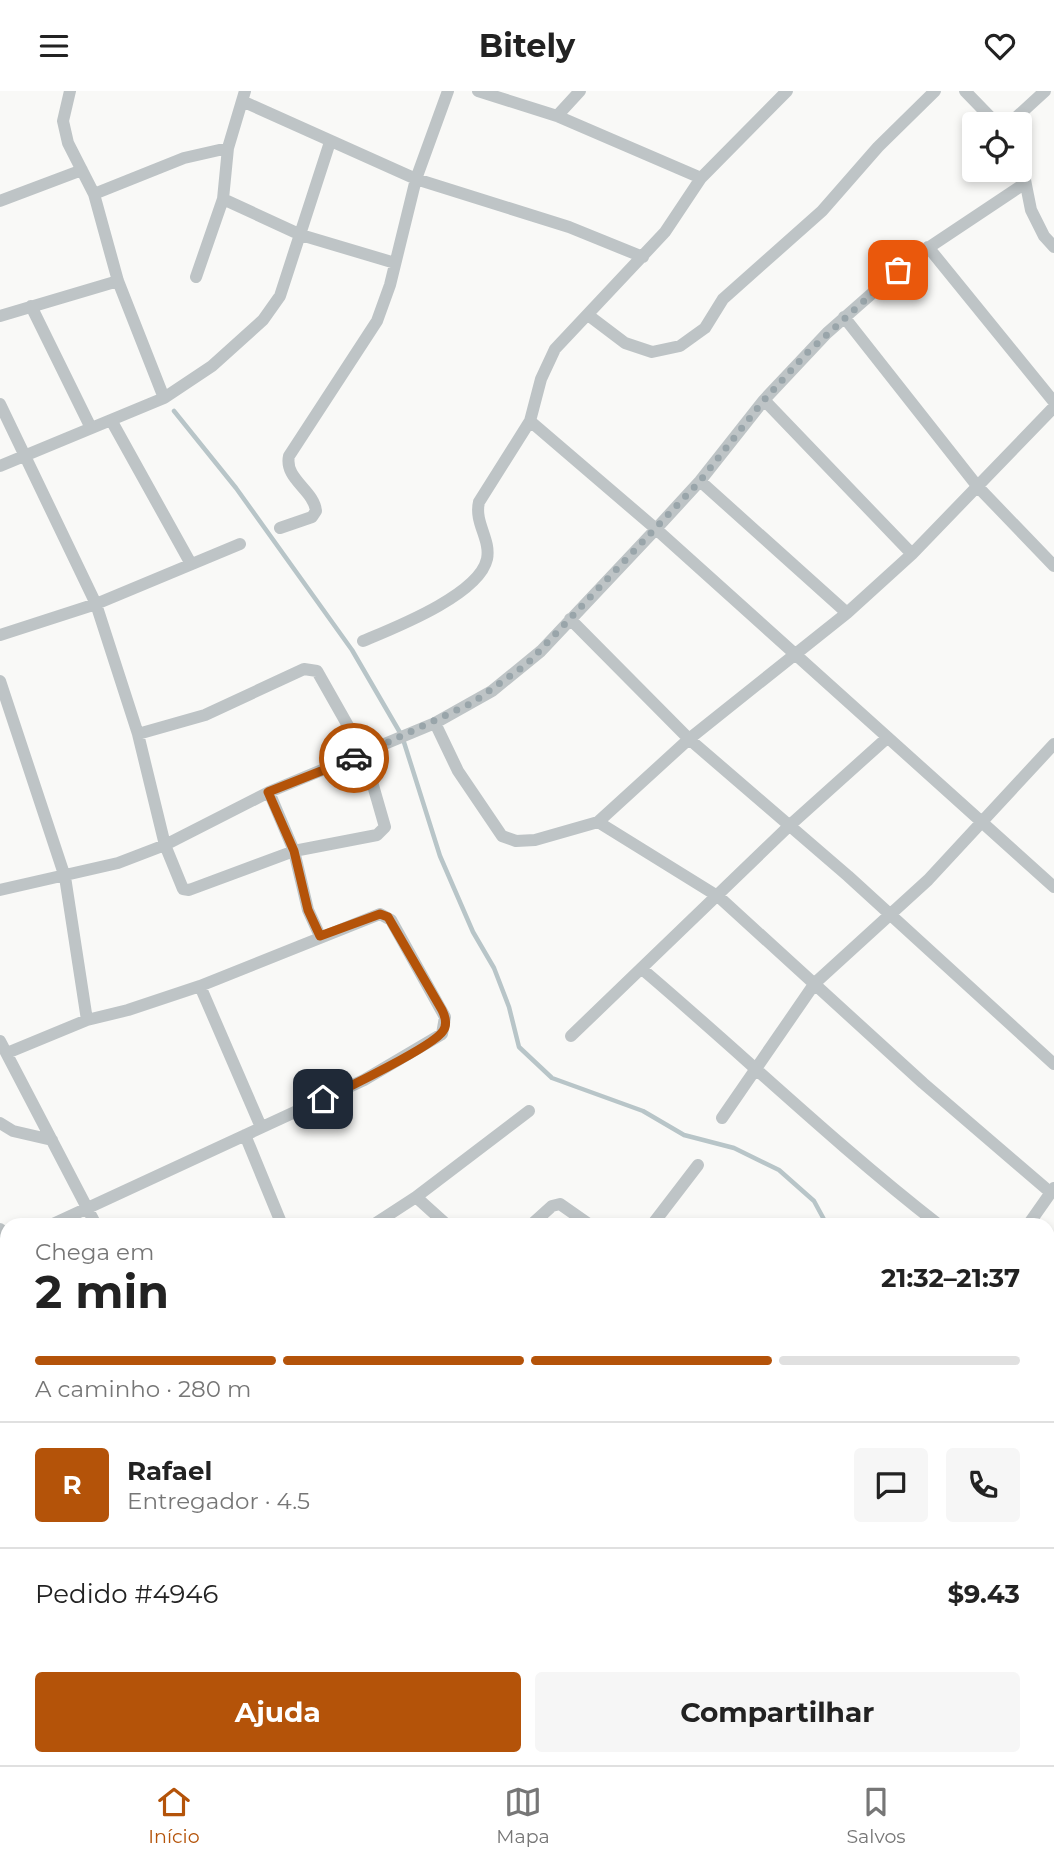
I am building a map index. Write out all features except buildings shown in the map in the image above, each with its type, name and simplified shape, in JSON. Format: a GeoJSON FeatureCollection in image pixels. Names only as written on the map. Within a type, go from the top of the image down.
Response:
{"type":"FeatureCollection","features":[{"type":"Feature","properties":{"kind":"street"},"geometry":{"type":"LineString","coordinates":[[71,91],[63,121],[68,143],[94,194],[118,281],[164,398]]}},
{"type":"Feature","properties":{"kind":"street"},"geometry":{"type":"LineString","coordinates":[[280,528],[312,517],[316,511],[316,503],[290,471],[289,456],[371,334],[395,263],[416,180],[449,91]]}},
{"type":"Feature","properties":{"kind":"street"},"geometry":{"type":"LineString","coordinates":[[478,91],[516,97],[701,178]]}},
{"type":"Feature","properties":{"kind":"street"},"geometry":{"type":"LineString","coordinates":[[557,116],[580,91]]}},
{"type":"Feature","properties":{"kind":"street"},"geometry":{"type":"LineString","coordinates":[[363,641],[419,616],[448,599],[482,570],[487,550],[477,513],[480,502],[530,421],[541,379],[555,349],[643,257],[684,208],[701,178],[787,91]]}},
{"type":"Feature","properties":{"kind":"street"},"geometry":{"type":"LineString","coordinates":[[588,316],[634,346],[652,352],[680,346],[705,327],[723,299],[822,211],[878,147],[935,91]]}},
{"type":"Feature","properties":{"kind":"street"},"geometry":{"type":"LineString","coordinates":[[965,91],[986,112]]}},
{"type":"Feature","properties":{"kind":"street"},"geometry":{"type":"LineString","coordinates":[[1022,112],[1045,91]]}},
{"type":"Feature","properties":{"kind":"street"},"geometry":{"type":"LineString","coordinates":[[196,277],[223,199],[228,148],[243,96],[330,142],[416,180],[569,227],[643,257]]}},
{"type":"Feature","properties":{"kind":"street"},"geometry":{"type":"LineString","coordinates":[[0,466],[164,398],[193,381],[262,320],[280,296],[330,142]]}},
{"type":"Feature","properties":{"kind":"street"},"geometry":{"type":"LineString","coordinates":[[94,194],[184,158],[228,148]]}},
{"type":"Feature","properties":{"kind":"street"},"geometry":{"type":"LineString","coordinates":[[0,201],[82,170]]}},
{"type":"Feature","properties":{"kind":"street"},"geometry":{"type":"LineString","coordinates":[[0,890],[118,863],[165,845],[268,792],[435,723],[512,677],[541,651],[656,529],[700,481],[764,400],[844,317],[928,247],[1024,184],[1037,225],[1054,247]]}},
{"type":"Feature","properties":{"kind":"street"},"geometry":{"type":"LineString","coordinates":[[223,199],[301,235],[395,263]]}},
{"type":"Feature","properties":{"kind":"street"},"geometry":{"type":"LineString","coordinates":[[435,723],[458,771],[502,836],[516,841],[535,840],[598,822],[689,739],[797,656],[912,554],[1054,405],[928,247]]}},
{"type":"Feature","properties":{"kind":"street"},"geometry":{"type":"LineString","coordinates":[[0,316],[118,281]]}},
{"type":"Feature","properties":{"kind":"street"},"geometry":{"type":"LineString","coordinates":[[31,306],[91,428]]}},
{"type":"Feature","properties":{"kind":"street"},"geometry":{"type":"LineString","coordinates":[[844,317],[978,487],[1054,566]]}},
{"type":"Feature","properties":{"kind":"street"},"geometry":{"type":"LineString","coordinates":[[764,400],[912,554]]}},
{"type":"Feature","properties":{"kind":"street"},"geometry":{"type":"LineString","coordinates":[[0,404],[96,604],[138,734],[165,845],[179,882],[186,891],[294,851],[377,835],[384,827],[364,754],[320,675],[310,669],[304,669],[205,715],[138,734]]}},
{"type":"Feature","properties":{"kind":"street"},"geometry":{"type":"LineString","coordinates":[[111,420],[191,564]]}},
{"type":"Feature","properties":{"kind":"street"},"geometry":{"type":"LineString","coordinates":[[530,421],[656,529],[1054,887]]}},
{"type":"Feature","properties":{"kind":"street"},"geometry":{"type":"LineString","coordinates":[[700,481],[847,613]]}},
{"type":"Feature","properties":{"kind":"street"},"geometry":{"type":"LineString","coordinates":[[0,635],[96,604],[240,544]]}},
{"type":"Feature","properties":{"kind":"street"},"geometry":{"type":"LineString","coordinates":[[570,619],[689,739],[1054,1063]]}},
{"type":"Feature","properties":{"kind":"street"},"geometry":{"type":"LineString","coordinates":[[0,681],[65,877],[87,1020]]}},
{"type":"Feature","properties":{"kind":"street"},"geometry":{"type":"LineString","coordinates":[[571,1036],[719,897],[789,826],[887,738]]}},
{"type":"Feature","properties":{"kind":"street"},"geometry":{"type":"LineString","coordinates":[[722,1118],[815,983],[982,825],[1054,744]]}},
{"type":"Feature","properties":{"kind":"street"},"geometry":{"type":"LineString","coordinates":[[268,792],[294,851],[308,910],[320,936]]}},
{"type":"Feature","properties":{"kind":"street"},"geometry":{"type":"LineString","coordinates":[[598,822],[719,897],[923,1083],[1052,1190],[1033,1218]]}},
{"type":"Feature","properties":{"kind":"street"},"geometry":{"type":"LineString","coordinates":[[7,1053],[87,1020],[200,986],[320,936],[385,915],[442,1010],[446,1027],[442,1034],[364,1080],[68,1218]]}},
{"type":"Feature","properties":{"kind":"street"},"geometry":{"type":"LineString","coordinates":[[642,969],[757,1067],[866,1168],[930,1218]]}},
{"type":"Feature","properties":{"kind":"street"},"geometry":{"type":"LineString","coordinates":[[200,986],[261,1127]]}},
{"type":"Feature","properties":{"kind":"street"},"geometry":{"type":"LineString","coordinates":[[0,1041],[92,1218]]}},
{"type":"Feature","properties":{"kind":"street"},"geometry":{"type":"LineString","coordinates":[[384,1218],[416,1197],[529,1111]]}},
{"type":"Feature","properties":{"kind":"street"},"geometry":{"type":"LineString","coordinates":[[0,1123],[13,1131],[52,1140]]}},
{"type":"Feature","properties":{"kind":"street"},"geometry":{"type":"LineString","coordinates":[[245,1135],[279,1218]]}},
{"type":"Feature","properties":{"kind":"street"},"geometry":{"type":"LineString","coordinates":[[657,1218],[698,1165]]}},
{"type":"Feature","properties":{"kind":"street"},"geometry":{"type":"LineString","coordinates":[[416,1197],[439,1218]]}},
{"type":"Feature","properties":{"kind":"street"},"geometry":{"type":"LineString","coordinates":[[539,1218],[552,1206],[560,1204],[580,1218]]}},
{"type":"Feature","properties":{"kind":"waterway"},"geometry":{"type":"LineString","coordinates":[[174,411],[236,488],[352,650],[402,736],[440,856],[473,932],[494,968],[509,1007],[519,1047],[552,1078],[643,1111],[684,1135],[734,1148],[779,1170],[814,1201],[823,1218]]}},
{"type":"Feature","properties":{"kind":"way so far"},"geometry":{"type":"LineString","coordinates":[[354,758],[435,723],[472,703],[527,664],[700,481],[764,400],[807,353],[898,270]]}},
{"type":"Feature","properties":{"kind":"route"},"geometry":{"type":"LineString","coordinates":[[323,1099],[364,1080],[442,1034],[446,1027],[442,1010],[388,917],[380,914],[320,936],[308,910],[294,851],[268,792],[354,758]]}}]}
